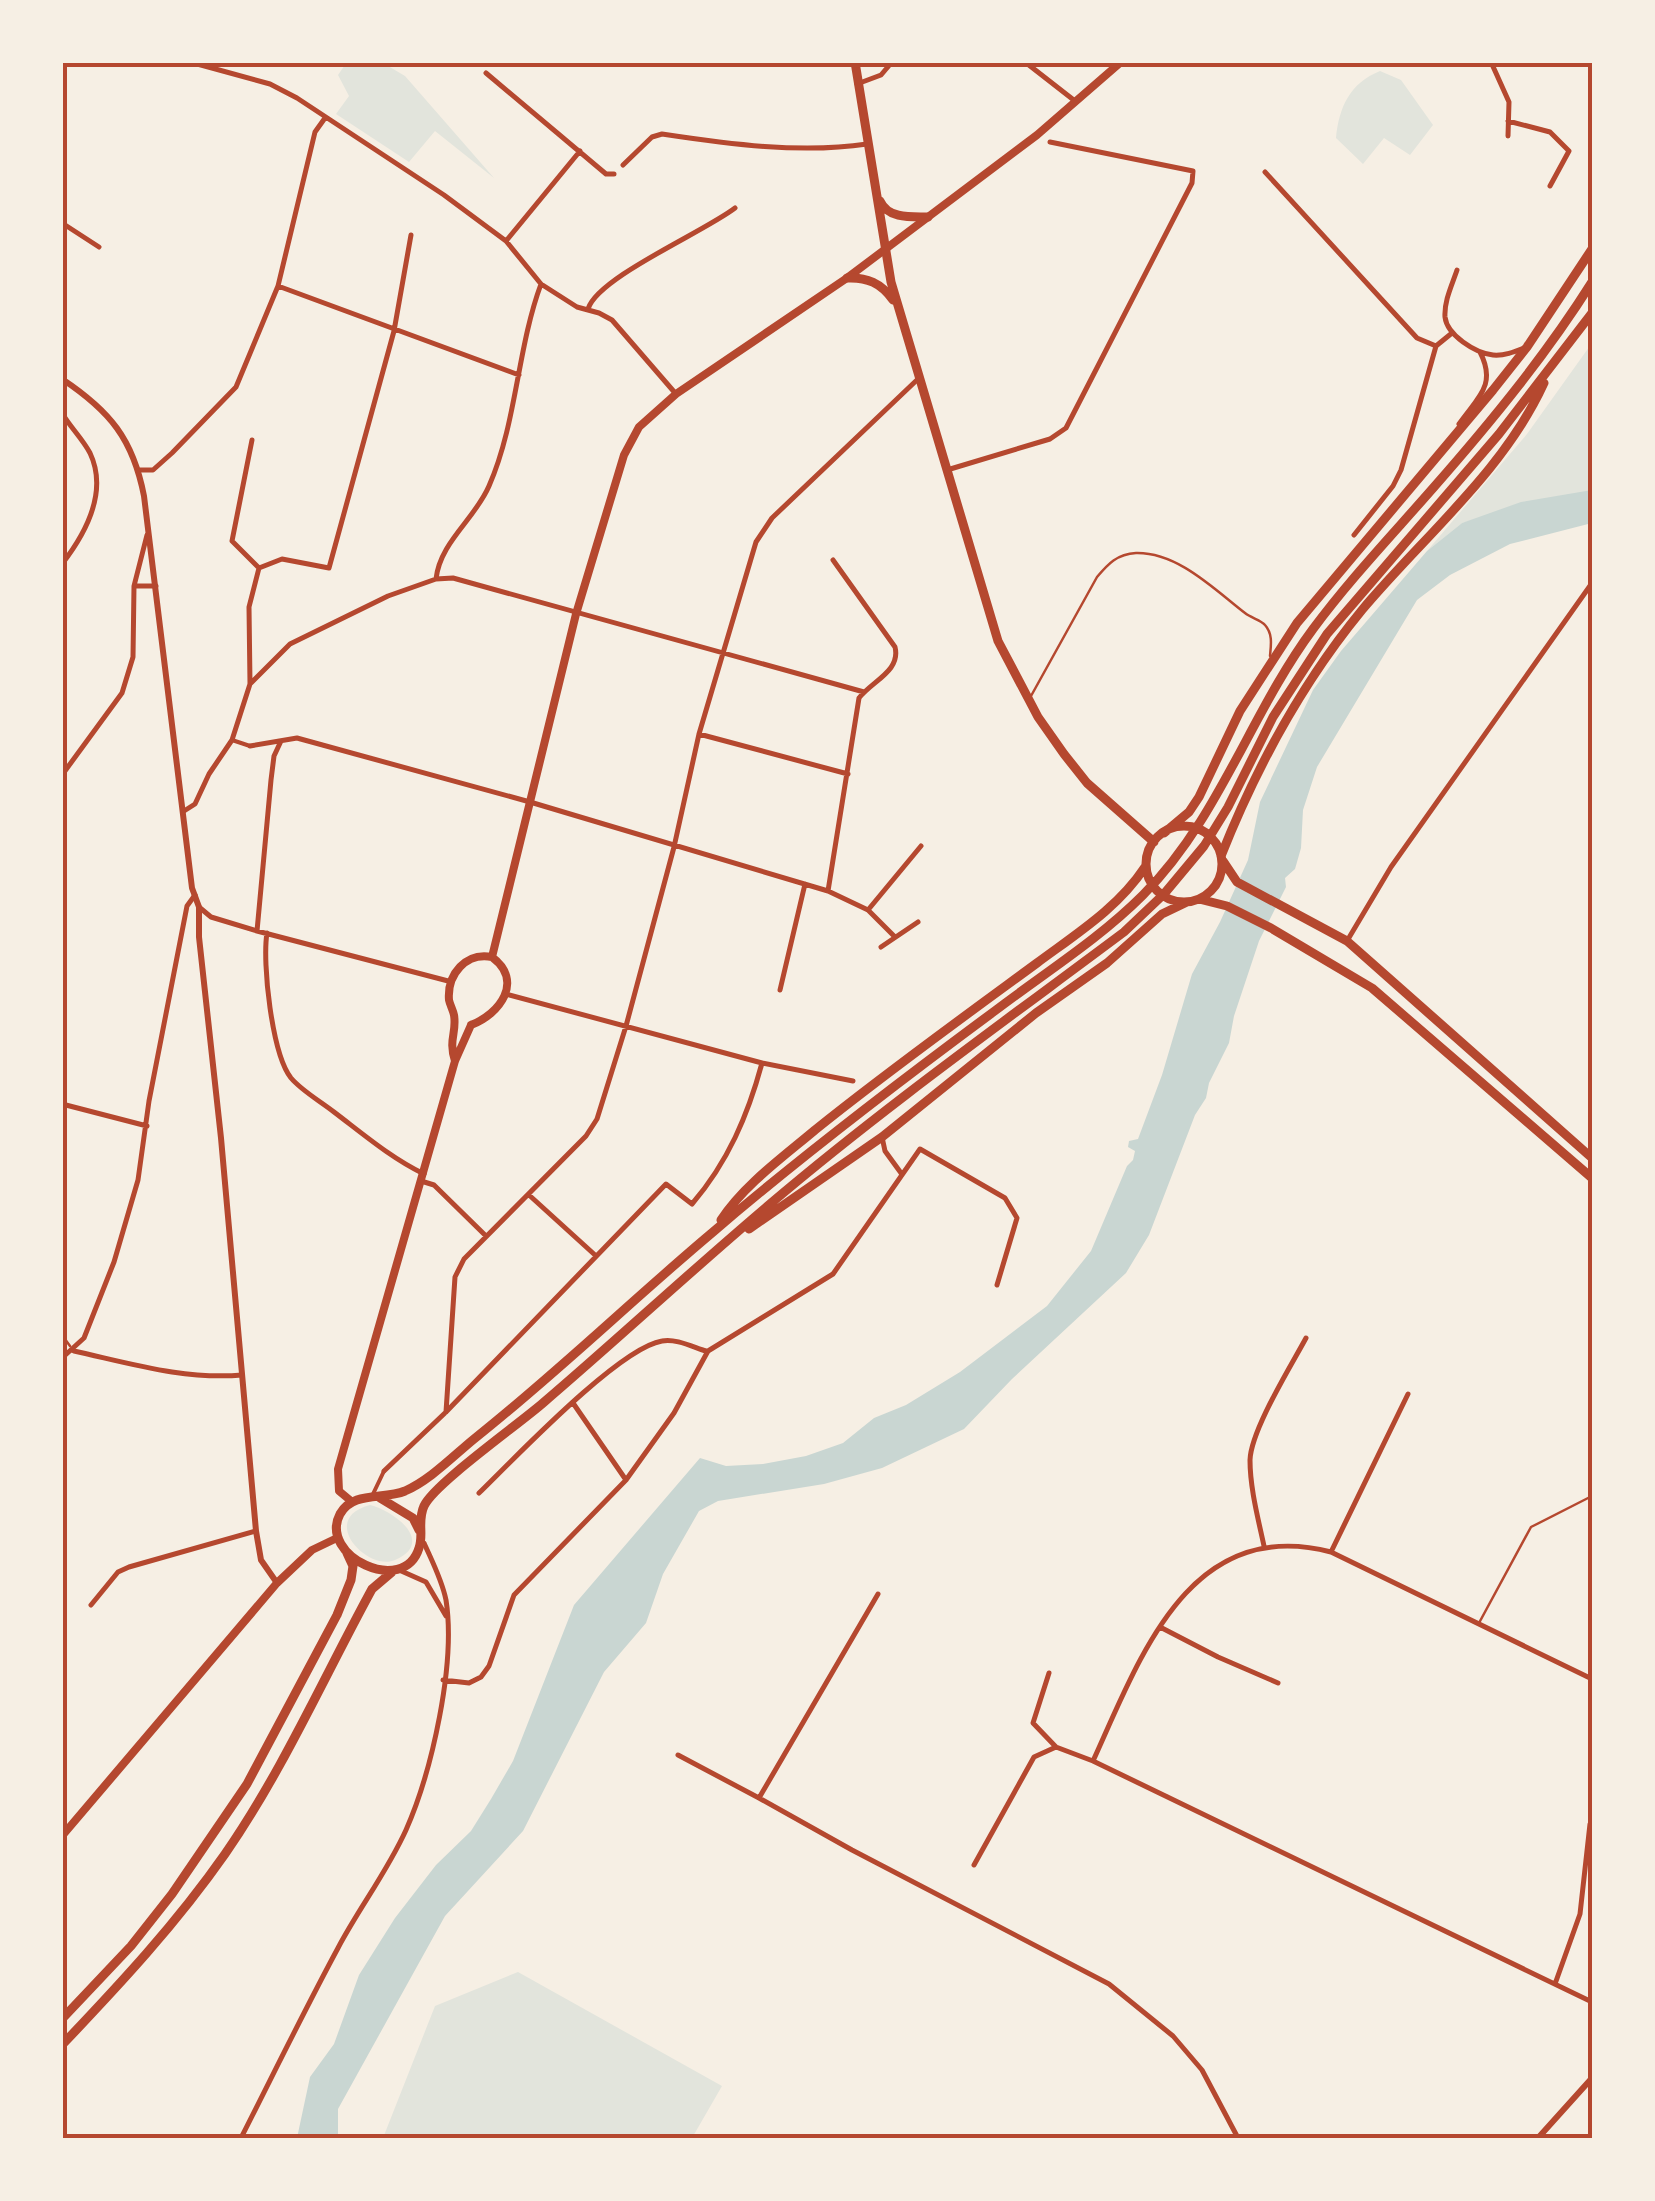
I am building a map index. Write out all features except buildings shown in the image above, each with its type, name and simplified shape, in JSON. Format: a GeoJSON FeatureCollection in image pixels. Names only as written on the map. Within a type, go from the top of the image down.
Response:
{"type":"FeatureCollection","features":[{"type":"Feature","properties":{"kind":"main road"},"geometry":{"type":"LineString","coordinates":[[855,62],[884,250],[998,641],[1055,742],[1087,783],[1154,842]]}},
{"type":"Feature","properties":{"kind":"main road"},"geometry":{"type":"LineString","coordinates":[[492,957],[576,614],[639,426],[676,394],[847,278],[928,217],[1077,103],[1121,62]]}},
{"type":"Feature","properties":{"kind":"main road"},"geometry":{"type":"LineString","coordinates":[[875,189],[883,208],[896,216],[928,217]]}},
{"type":"Feature","properties":{"kind":"main road"},"geometry":{"type":"LineString","coordinates":[[1187,902],[1174,902],[1160,894],[1146,871],[1147,854],[1154,842],[1189,812],[1240,711],[1321,592],[1527,347],[1592,249]]}},
{"type":"Feature","properties":{"kind":"main road"},"geometry":{"type":"LineString","coordinates":[[847,278],[874,281],[898,306]]}},
{"type":"Feature","properties":{"kind":"main road"},"geometry":{"type":"LineString","coordinates":[[62,2019],[132,1946],[247,1784],[337,1615],[353,1566],[337,1538],[338,1520],[351,1502],[402,1492],[421,1482],[503,1416],[714,1231],[930,1060],[1086,944],[1154,884],[1205,818],[1274,686],[1314,626],[1488,424],[1578,304],[1592,279]]}},
{"type":"Feature","properties":{"kind":"main road"},"geometry":{"type":"LineString","coordinates":[[62,2046],[154,1948],[226,1852],[372,1588],[414,1558],[421,1535],[420,1516],[434,1492],[527,1418],[823,1161],[1124,932],[1164,894],[1204,846],[1273,716],[1327,634],[1549,372],[1592,313]]}},
{"type":"Feature","properties":{"kind":"main road"},"geometry":{"type":"LineString","coordinates":[[1199,899],[1219,879],[1222,858],[1284,723],[1307,686],[1361,612],[1493,463],[1532,410],[1549,372]]}},
{"type":"Feature","properties":{"kind":"main road"},"geometry":{"type":"LineString","coordinates":[[1164,833],[1190,824],[1208,832],[1237,882],[1347,942],[1592,1158]]}},
{"type":"Feature","properties":{"kind":"main road"},"geometry":{"type":"LineString","coordinates":[[714,1231],[747,1189],[788,1153],[866,1089],[1089,924],[1125,895],[1146,871]]}},
{"type":"Feature","properties":{"kind":"main road"},"geometry":{"type":"LineString","coordinates":[[721,1248],[882,1137],[1106,963],[1162,914],[1199,899],[1226,906],[1272,928],[1372,988],[1592,1178]]}},
{"type":"Feature","properties":{"kind":"main road"},"geometry":{"type":"LineString","coordinates":[[454,1016],[471,1025],[486,1020],[499,1008],[506,994],[504,970],[492,957],[468,958],[458,967],[452,982],[449,1004],[454,1016],[450,1044],[455,1061]]}},
{"type":"Feature","properties":{"kind":"main road"},"geometry":{"type":"LineString","coordinates":[[351,1502],[340,1492],[338,1469],[455,1061],[471,1025]]}},
{"type":"Feature","properties":{"kind":"main road"},"geometry":{"type":"LineString","coordinates":[[376,1497],[413,1518],[421,1535]]}},
{"type":"Feature","properties":{"kind":"main road"},"geometry":{"type":"LineString","coordinates":[[62,1836],[278,1583],[312,1550],[337,1538]]}},
{"type":"Feature","properties":{"kind":"main road"},"geometry":{"type":"LineString","coordinates":[[347,1552],[368,1566],[397,1570]]}},
{"type":"Feature","properties":{"kind":"street"},"geometry":{"type":"LineString","coordinates":[[190,62],[270,84],[444,195],[506,241],[541,284],[577,307],[612,320],[676,394]]}},
{"type":"Feature","properties":{"kind":"street"},"geometry":{"type":"LineString","coordinates":[[759,62],[774,62]]}},
{"type":"Feature","properties":{"kind":"street"},"geometry":{"type":"LineString","coordinates":[[857,84],[881,75],[892,62]]}},
{"type":"Feature","properties":{"kind":"street"},"geometry":{"type":"LineString","coordinates":[[1026,62],[1077,103]]}},
{"type":"Feature","properties":{"kind":"street"},"geometry":{"type":"LineString","coordinates":[[1491,62],[1509,102],[1508,136]]}},
{"type":"Feature","properties":{"kind":"street"},"geometry":{"type":"LineString","coordinates":[[486,74],[606,174],[614,174]]}},
{"type":"Feature","properties":{"kind":"street"},"geometry":{"type":"LineString","coordinates":[[139,470],[152,470],[172,453],[236,387],[278,286],[315,132],[325,118]]}},
{"type":"Feature","properties":{"kind":"street"},"geometry":{"type":"LineString","coordinates":[[1508,121],[1550,132],[1569,151],[1550,186]]}},
{"type":"Feature","properties":{"kind":"street"},"geometry":{"type":"LineString","coordinates":[[623,165],[652,137],[662,134],[808,148],[867,144]]}},
{"type":"Feature","properties":{"kind":"street"},"geometry":{"type":"LineString","coordinates":[[946,470],[1050,439],[1066,428],[1192,184],[1193,171],[1050,142]]}},
{"type":"Feature","properties":{"kind":"street"},"geometry":{"type":"LineString","coordinates":[[506,241],[580,151]]}},
{"type":"Feature","properties":{"kind":"street"},"geometry":{"type":"LineString","coordinates":[[1265,172],[1397,320],[1417,338],[1436,346]]}},
{"type":"Feature","properties":{"kind":"street"},"geometry":{"type":"LineString","coordinates":[[588,309],[592,297],[634,268],[714,224],[735,208]]}},
{"type":"Feature","properties":{"kind":"street"},"geometry":{"type":"LineString","coordinates":[[62,223],[99,247]]}},
{"type":"Feature","properties":{"kind":"street"},"geometry":{"type":"LineString","coordinates":[[259,568],[282,559],[329,568],[394,331],[411,235]]}},
{"type":"Feature","properties":{"kind":"street"},"geometry":{"type":"LineString","coordinates":[[1457,270],[1445,314],[1452,334],[1480,352],[1507,355],[1527,347]]}},
{"type":"Feature","properties":{"kind":"street"},"geometry":{"type":"LineString","coordinates":[[436,579],[438,562],[489,488],[519,375],[531,311],[541,284]]}},
{"type":"Feature","properties":{"kind":"street"},"geometry":{"type":"LineString","coordinates":[[278,286],[519,375]]}},
{"type":"Feature","properties":{"kind":"street"},"geometry":{"type":"LineString","coordinates":[[1354,535],[1401,470],[1436,346],[1452,334]]}},
{"type":"Feature","properties":{"kind":"street"},"geometry":{"type":"LineString","coordinates":[[1435,458],[1486,386],[1487,365],[1480,352]]}},
{"type":"Feature","properties":{"kind":"street"},"geometry":{"type":"LineString","coordinates":[[446,1412],[455,1277],[464,1259],[530,1196],[597,1119],[674,847],[698,734],[763,528],[919,378]]}},
{"type":"Feature","properties":{"kind":"street"},"geometry":{"type":"LineString","coordinates":[[62,380],[108,414],[139,470],[194,896],[199,908],[256,1531],[261,1560],[278,1583]]}},
{"type":"Feature","properties":{"kind":"street"},"geometry":{"type":"LineString","coordinates":[[62,413],[93,459],[98,484],[94,506],[62,564]]}},
{"type":"Feature","properties":{"kind":"street"},"geometry":{"type":"LineString","coordinates":[[252,440],[232,540],[259,568]]}},
{"type":"Feature","properties":{"kind":"street"},"geometry":{"type":"LineString","coordinates":[[62,776],[122,692],[133,657],[134,586],[148,532]]}},
{"type":"Feature","properties":{"kind":"street"},"geometry":{"type":"LineString","coordinates":[[828,891],[860,698],[897,657],[895,647],[834,560]]}},
{"type":"Feature","properties":{"kind":"street"},"geometry":{"type":"LineString","coordinates":[[184,811],[195,804],[232,740],[250,684],[250,607],[259,568]]}},
{"type":"Feature","properties":{"kind":"street"},"geometry":{"type":"LineString","coordinates":[[250,684],[290,644],[388,596],[436,579],[453,578],[864,692]]}},
{"type":"Feature","properties":{"kind":"street"},"geometry":{"type":"LineString","coordinates":[[1347,942],[1392,867],[1592,583]]}},
{"type":"Feature","properties":{"kind":"street"},"geometry":{"type":"LineString","coordinates":[[134,586],[156,586]]}},
{"type":"Feature","properties":{"kind":"street"},"geometry":{"type":"LineString","coordinates":[[698,734],[848,774]]}},
{"type":"Feature","properties":{"kind":"street"},"geometry":{"type":"LineString","coordinates":[[257,931],[274,756],[283,738]]}},
{"type":"Feature","properties":{"kind":"street"},"geometry":{"type":"LineString","coordinates":[[232,740],[250,746],[297,738],[530,802],[828,891],[868,910],[894,936]]}},
{"type":"Feature","properties":{"kind":"street"},"geometry":{"type":"LineString","coordinates":[[868,910],[922,846]]}},
{"type":"Feature","properties":{"kind":"street"},"geometry":{"type":"LineString","coordinates":[[780,990],[805,884]]}},
{"type":"Feature","properties":{"kind":"street"},"geometry":{"type":"LineString","coordinates":[[62,1358],[84,1338],[114,1262],[138,1180],[187,906],[194,896]]}},
{"type":"Feature","properties":{"kind":"street"},"geometry":{"type":"LineString","coordinates":[[199,908],[211,917],[257,931],[452,982]]}},
{"type":"Feature","properties":{"kind":"street"},"geometry":{"type":"LineString","coordinates":[[880,947],[918,922]]}},
{"type":"Feature","properties":{"kind":"street"},"geometry":{"type":"LineString","coordinates":[[267,933],[264,950],[268,988],[279,1052],[292,1079],[434,1184],[486,1236]]}},
{"type":"Feature","properties":{"kind":"street"},"geometry":{"type":"LineString","coordinates":[[506,994],[762,1063],[853,1081]]}},
{"type":"Feature","properties":{"kind":"street"},"geometry":{"type":"LineString","coordinates":[[376,1497],[384,1472],[666,1184],[692,1204],[712,1180],[750,1109],[762,1063]]}},
{"type":"Feature","properties":{"kind":"street"},"geometry":{"type":"LineString","coordinates":[[62,1104],[147,1126]]}},
{"type":"Feature","properties":{"kind":"street"},"geometry":{"type":"LineString","coordinates":[[882,1137],[885,1150],[902,1174]]}},
{"type":"Feature","properties":{"kind":"street"},"geometry":{"type":"LineString","coordinates":[[443,1680],[469,1682],[481,1677],[489,1666],[514,1595],[626,1480],[674,1413],[708,1352],[833,1274],[920,1148],[1006,1198],[1017,1218],[997,1285]]}},
{"type":"Feature","properties":{"kind":"street"},"geometry":{"type":"LineString","coordinates":[[530,1196],[595,1255]]}},
{"type":"Feature","properties":{"kind":"street"},"geometry":{"type":"LineString","coordinates":[[1264,1546],[1250,1456],[1306,1338]]}},
{"type":"Feature","properties":{"kind":"street"},"geometry":{"type":"LineString","coordinates":[[478,1493],[640,1347],[666,1339],[708,1352]]}},
{"type":"Feature","properties":{"kind":"street"},"geometry":{"type":"LineString","coordinates":[[74,1351],[176,1374],[242,1374]]}},
{"type":"Feature","properties":{"kind":"street"},"geometry":{"type":"LineString","coordinates":[[1331,1552],[1408,1394]]}},
{"type":"Feature","properties":{"kind":"street"},"geometry":{"type":"LineString","coordinates":[[574,1403],[626,1480]]}},
{"type":"Feature","properties":{"kind":"street"},"geometry":{"type":"LineString","coordinates":[[90,1605],[118,1572],[129,1567],[256,1531]]}},
{"type":"Feature","properties":{"kind":"street"},"geometry":{"type":"LineString","coordinates":[[241,2138],[320,1982],[406,1830],[430,1760],[448,1619],[439,1575],[421,1535]]}},
{"type":"Feature","properties":{"kind":"street"},"geometry":{"type":"LineString","coordinates":[[1093,1761],[1136,1666],[1182,1594],[1220,1563],[1264,1546],[1300,1544],[1331,1552],[1592,1680]]}},
{"type":"Feature","properties":{"kind":"street"},"geometry":{"type":"LineString","coordinates":[[397,1570],[426,1582],[448,1619]]}},
{"type":"Feature","properties":{"kind":"street"},"geometry":{"type":"LineString","coordinates":[[759,1798],[878,1594]]}},
{"type":"Feature","properties":{"kind":"street"},"geometry":{"type":"LineString","coordinates":[[1160,1627],[1218,1658],[1278,1683]]}},
{"type":"Feature","properties":{"kind":"street"},"geometry":{"type":"LineString","coordinates":[[1050,1673],[1033,1723],[1056,1747],[1093,1761],[1592,2002]]}},
{"type":"Feature","properties":{"kind":"street"},"geometry":{"type":"LineString","coordinates":[[974,1866],[1034,1758],[1056,1747]]}},
{"type":"Feature","properties":{"kind":"street"},"geometry":{"type":"LineString","coordinates":[[678,1755],[1109,1984],[1173,2036],[1219,2099],[1238,2138]]}},
{"type":"Feature","properties":{"kind":"street"},"geometry":{"type":"LineString","coordinates":[[1555,1984],[1580,1914],[1590,1824]]}},
{"type":"Feature","properties":{"kind":"street"},"geometry":{"type":"LineString","coordinates":[[1538,2138],[1592,2078]]}},
{"type":"Feature","properties":{"kind":"lane"},"geometry":{"type":"LineString","coordinates":[[1029,700],[1096,577],[1120,556],[1137,553],[1188,571],[1215,586],[1248,616],[1264,623],[1271,636],[1270,662]]}},
{"type":"Feature","properties":{"kind":"lane"},"geometry":{"type":"LineString","coordinates":[[62,1334],[74,1351]]}},
{"type":"Feature","properties":{"kind":"lane"},"geometry":{"type":"LineString","coordinates":[[1479,1623],[1531,1527],[1592,1496]]}},
{"type":"Feature","properties":{"kind":"shaded area"},"geometry":{"type":"Polygon","coordinates":[[[347,62],[383,63],[405,76],[494,178],[435,131],[409,162],[336,114],[349,96],[338,75],[347,62]]]}},
{"type":"Feature","properties":{"kind":"shaded area"},"geometry":{"type":"Polygon","coordinates":[[[1380,71],[1401,80],[1433,125],[1410,155],[1384,138],[1363,164],[1336,138],[1338,127],[1343,106],[1354,89],[1380,71]]]}},
{"type":"Feature","properties":{"kind":"shaded area"},"geometry":{"type":"Polygon","coordinates":[[[1592,343],[1592,490],[1462,523],[1427,551],[1527,434],[1592,343]]]}},
{"type":"Feature","properties":{"kind":"shaded area"},"geometry":{"type":"Polygon","coordinates":[[[1592,490],[1592,523],[1510,544],[1450,575],[1417,600],[1317,767],[1303,810],[1301,848],[1295,869],[1285,878],[1286,887],[1259,941],[1229,1043],[1195,1115],[1149,1235],[1126,1273],[964,1429],[882,1468],[824,1484],[718,1501],[699,1511],[663,1574],[646,1623],[604,1672],[523,1831],[445,1916],[338,2109],[338,2138],[297,2138],[310,2077],[334,2044],[359,1975],[395,1918],[436,1865],[471,1831],[491,1799],[513,1761],[574,1605],[700,1458],[726,1466],[763,1464],[806,1456],[843,1443],[874,1418],[906,1405],[960,1372],[1047,1306],[1091,1251],[1133,1160],[1135,1151],[1128,1147],[1129,1141],[1138,1139],[1192,974],[1248,860],[1260,802],[1313,690],[1341,651],[1427,551],[1462,523],[1521,502],[1592,490]]]}},
{"type":"Feature","properties":{"kind":"shaded area"},"geometry":{"type":"Polygon","coordinates":[[[370,1505],[407,1528],[412,1545],[407,1553],[384,1562],[361,1552],[352,1542],[348,1521],[355,1512],[370,1505]]]}},
{"type":"Feature","properties":{"kind":"shaded area"},"geometry":{"type":"Polygon","coordinates":[[[518,1972],[722,2086],[692,2138],[383,2138],[435,2006],[518,1972]]]}}]}
